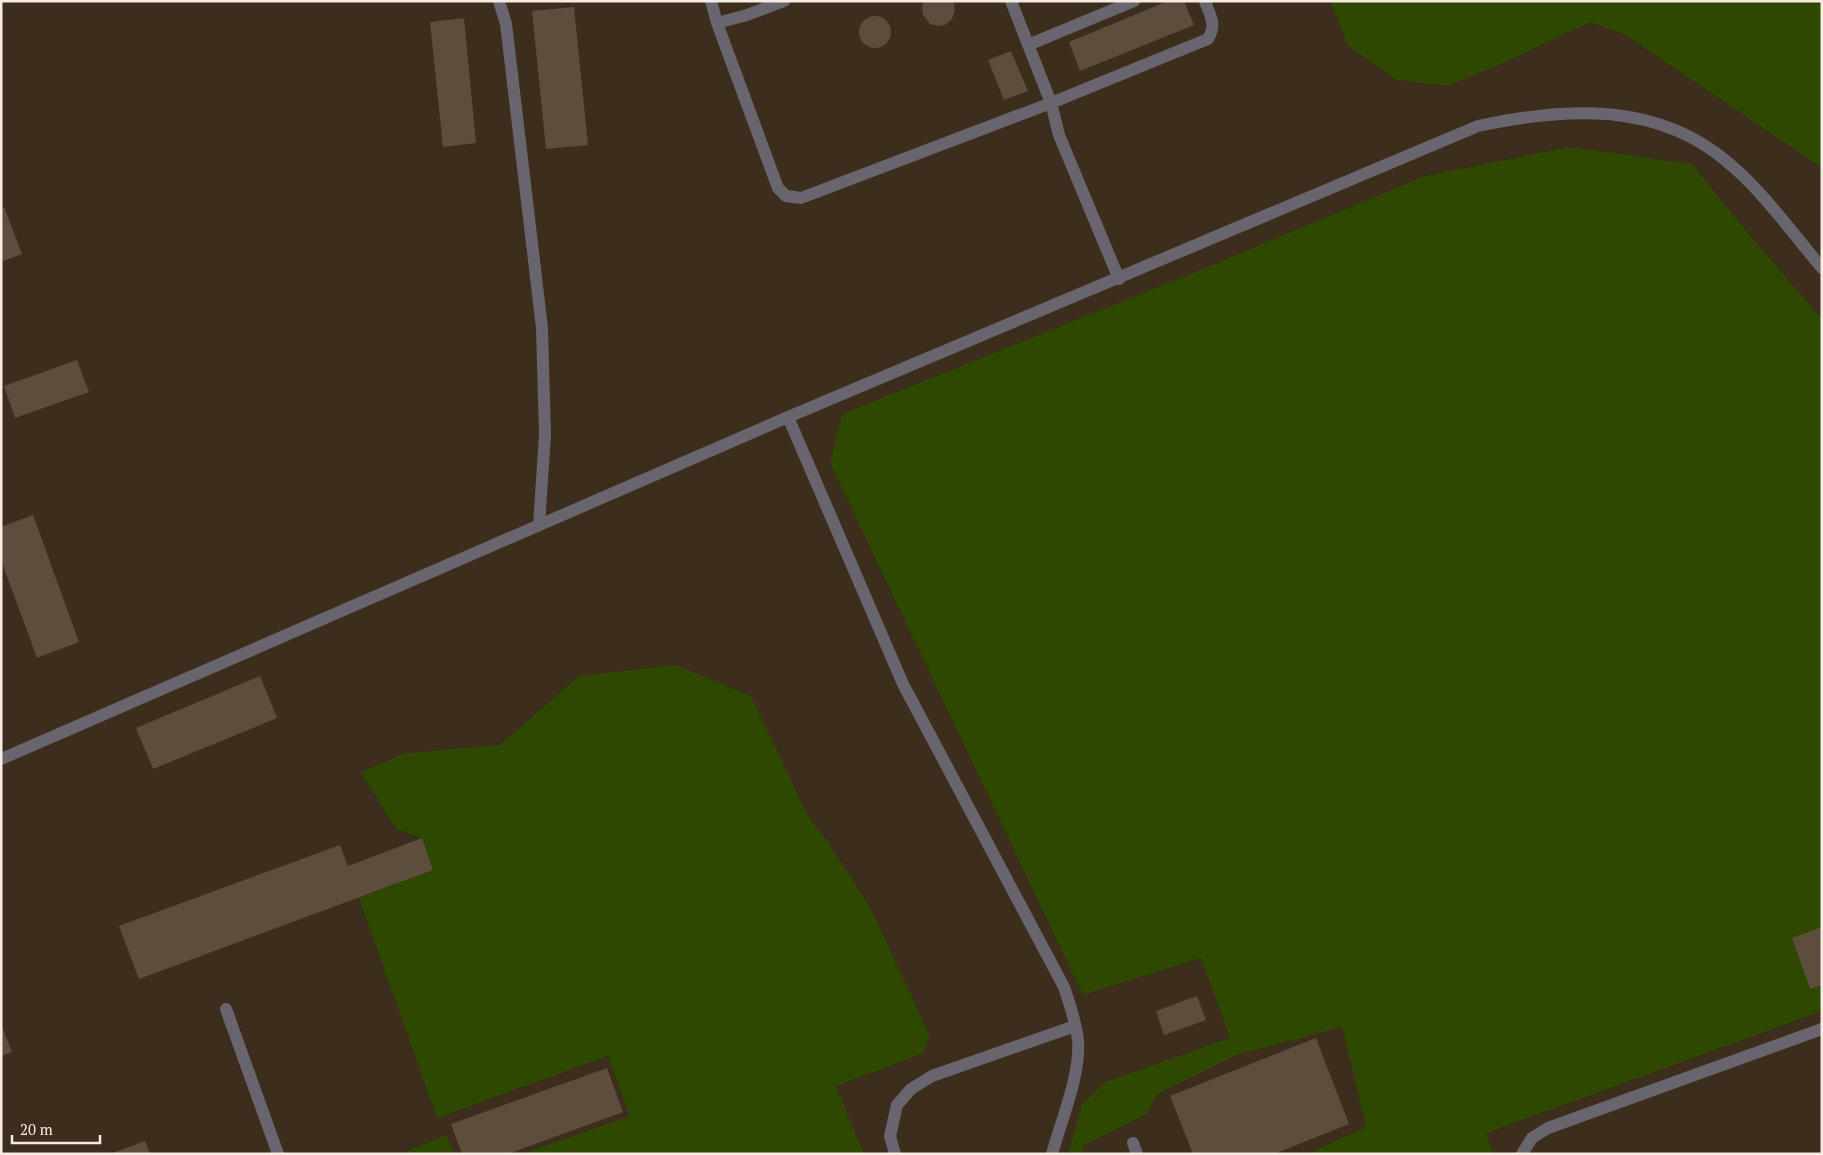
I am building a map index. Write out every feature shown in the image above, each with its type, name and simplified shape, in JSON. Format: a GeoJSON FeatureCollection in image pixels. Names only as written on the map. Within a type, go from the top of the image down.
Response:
{"type":"FeatureCollection","features":[{"type":"Feature","properties":{"kind":"lane"},"geometry":{"type":"LineString","coordinates":[[499,1],[506,24],[542,328],[545,435],[539,525]]}},
{"type":"Feature","properties":{"kind":"lane"},"geometry":{"type":"LineString","coordinates":[[711,1],[717,23],[778,188],[786,196],[801,198],[1050,103],[1208,39],[1213,31],[1213,23],[1205,1]]}},
{"type":"Feature","properties":{"kind":"lane"},"geometry":{"type":"LineString","coordinates":[[717,23],[747,15],[784,1]]}},
{"type":"Feature","properties":{"kind":"lane"},"geometry":{"type":"LineString","coordinates":[[1011,1],[1050,103],[1059,135],[1119,279]]}},
{"type":"Feature","properties":{"kind":"lane"},"geometry":{"type":"LineString","coordinates":[[1028,45],[1134,1]]}},
{"type":"Feature","properties":{"kind":"lane"},"geometry":{"type":"LineString","coordinates":[[1,759],[788,417],[1478,126],[1548,114],[1584,112],[1622,115],[1654,122],[1685,134],[1709,147],[1751,183],[1822,268]]}},
{"type":"Feature","properties":{"kind":"lane"},"geometry":{"type":"LineString","coordinates":[[788,417],[903,684],[1064,987],[1073,1015],[1078,1041],[1077,1068],[1052,1154]]}},
{"type":"Feature","properties":{"kind":"lane"},"geometry":{"type":"LineString","coordinates":[[226,1010],[278,1154]]}},
{"type":"Feature","properties":{"kind":"lane"},"geometry":{"type":"LineString","coordinates":[[895,1154],[890,1136],[896,1106],[911,1089],[932,1076],[1075,1026]]}},
{"type":"Feature","properties":{"kind":"lane"},"geometry":{"type":"LineString","coordinates":[[1522,1154],[1532,1138],[1548,1128],[1822,1029]]}},
{"type":"Feature","properties":{"kind":"green space"},"geometry":{"type":"Polygon","coordinates":[[[1331,1],[1822,1],[1822,168],[1624,34],[1590,22],[1499,65],[1448,86],[1397,80],[1347,45],[1331,1]]]}},
{"type":"Feature","properties":{"kind":"green space"},"geometry":{"type":"Polygon","coordinates":[[[1569,147],[1692,164],[1752,238],[1822,319],[1822,1011],[1486,1133],[1493,1154],[1307,1154],[1366,1127],[1342,1027],[1236,1055],[1157,1094],[1147,1114],[1082,1146],[1084,1154],[1068,1154],[1082,1104],[1105,1082],[1230,1038],[1201,958],[1083,995],[830,463],[842,414],[1188,275],[1425,176],[1569,147]]]}},
{"type":"Feature","properties":{"kind":"green space"},"geometry":{"type":"Polygon","coordinates":[[[676,665],[751,696],[808,816],[828,842],[870,907],[930,1036],[923,1053],[836,1086],[864,1154],[522,1154],[630,1116],[608,1056],[437,1118],[359,898],[433,870],[422,838],[396,829],[361,772],[406,753],[500,745],[579,676],[676,665]]]}},
{"type":"Feature","properties":{"kind":"green space"},"geometry":{"type":"Polygon","coordinates":[[[446,1135],[454,1154],[401,1154],[446,1135]]]}},
{"type":"Feature","properties":{"kind":"building"},"geometry":{"type":"Polygon","coordinates":[[[924,1],[953,1],[955,10],[952,19],[945,25],[930,24],[923,15],[922,6],[924,1]]]}},
{"type":"Feature","properties":{"kind":"building"},"geometry":{"type":"Polygon","coordinates":[[[1168,1],[1184,1],[1194,25],[1080,71],[1069,42],[1168,1]]]}},
{"type":"Feature","properties":{"kind":"building"},"geometry":{"type":"Polygon","coordinates":[[[574,7],[588,145],[546,149],[532,11],[574,7]]]}},
{"type":"Feature","properties":{"kind":"building"},"geometry":{"type":"Polygon","coordinates":[[[875,16],[887,20],[891,32],[887,44],[875,48],[863,44],[859,32],[863,20],[875,16]]]}},
{"type":"Feature","properties":{"kind":"building"},"geometry":{"type":"Polygon","coordinates":[[[464,18],[476,143],[443,147],[430,22],[464,18]]]}},
{"type":"Feature","properties":{"kind":"building"},"geometry":{"type":"Polygon","coordinates":[[[1011,51],[1028,91],[1004,100],[988,60],[1011,51]]]}},
{"type":"Feature","properties":{"kind":"building"},"geometry":{"type":"Polygon","coordinates":[[[4,207],[22,254],[1,262],[1,208],[4,207]]]}},
{"type":"Feature","properties":{"kind":"building"},"geometry":{"type":"Polygon","coordinates":[[[77,360],[89,392],[15,418],[4,386],[77,360]]]}},
{"type":"Feature","properties":{"kind":"building"},"geometry":{"type":"Polygon","coordinates":[[[33,515],[79,642],[37,658],[1,560],[1,527],[33,515]]]}},
{"type":"Feature","properties":{"kind":"building"},"geometry":{"type":"Polygon","coordinates":[[[260,676],[277,718],[153,769],[136,728],[260,676]]]}},
{"type":"Feature","properties":{"kind":"building"},"geometry":{"type":"Polygon","coordinates":[[[422,838],[433,870],[139,979],[119,926],[340,845],[348,866],[422,838]]]}},
{"type":"Feature","properties":{"kind":"building"},"geometry":{"type":"Polygon","coordinates":[[[1822,927],[1822,985],[1810,989],[1792,938],[1822,927]]]}},
{"type":"Feature","properties":{"kind":"building"},"geometry":{"type":"Polygon","coordinates":[[[1197,996],[1206,1020],[1164,1035],[1156,1011],[1197,996]]]}},
{"type":"Feature","properties":{"kind":"building"},"geometry":{"type":"Polygon","coordinates":[[[1,1024],[12,1052],[1,1056],[1,1024]]]}},
{"type":"Feature","properties":{"kind":"building"},"geometry":{"type":"Polygon","coordinates":[[[1316,1038],[1349,1124],[1274,1154],[1193,1154],[1170,1096],[1316,1038]]]}},
{"type":"Feature","properties":{"kind":"building"},"geometry":{"type":"Polygon","coordinates":[[[607,1068],[623,1112],[508,1154],[462,1154],[451,1124],[607,1068]]]}},
{"type":"Feature","properties":{"kind":"building"},"geometry":{"type":"Polygon","coordinates":[[[145,1141],[150,1154],[110,1154],[145,1141]]]}}]}
